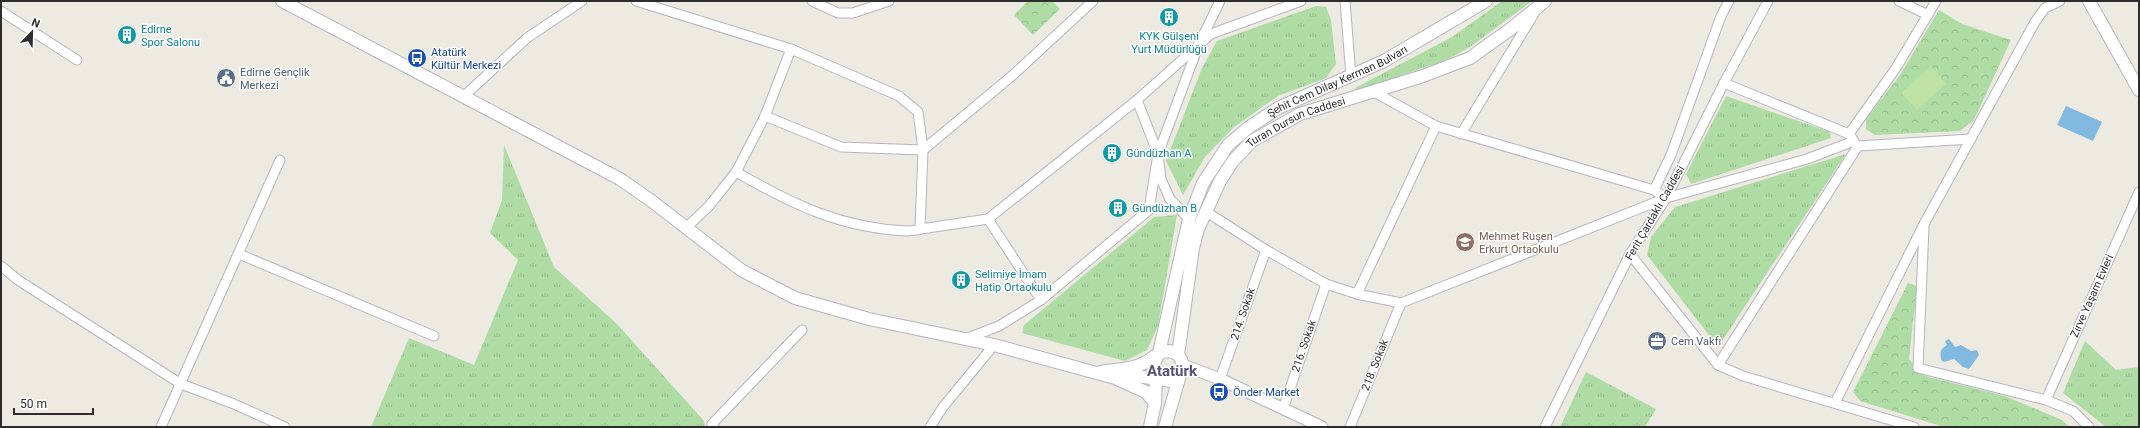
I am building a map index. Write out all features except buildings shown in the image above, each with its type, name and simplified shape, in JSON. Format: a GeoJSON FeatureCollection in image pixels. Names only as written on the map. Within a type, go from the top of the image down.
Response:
{"type":"FeatureCollection","features":[{"type":"Feature","properties":{"kind":"main road"},"geometry":{"type":"LineString","coordinates":[[282,1],[620,179],[741,270],[795,298],[868,320],[994,345],[1129,383],[1146,392],[1155,403]]}},
{"type":"Feature","properties":{"kind":"main road","name":"Şehit Cem Dilay Kerman Bulvarı"},"geometry":{"type":"LineString","coordinates":[[1189,219],[1195,202],[1212,168],[1228,146],[1248,128],[1278,108],[1384,62],[1486,1]]}},
{"type":"Feature","properties":{"kind":"main road"},"geometry":{"type":"LineString","coordinates":[[2089,1],[2139,90]]}},
{"type":"Feature","properties":{"kind":"main road","name":"Turan Dursun Caddesi"},"geometry":{"type":"LineString","coordinates":[[1165,427],[1180,365],[1193,248],[1205,211],[1233,161],[1252,141],[1300,114],[1424,76],[1470,58],[1488,46],[1541,4]]}},
{"type":"Feature","properties":{"kind":"main road"},"geometry":{"type":"LineString","coordinates":[[1150,427],[1155,403],[1156,378],[1153,366],[1159,353],[1189,219]]}},
{"type":"Feature","properties":{"kind":"main road"},"geometry":{"type":"LineString","coordinates":[[1094,373],[1107,371],[1136,367],[1159,353],[1169,351],[1180,365],[1177,378],[1168,381],[1107,371]]}},
{"type":"Feature","properties":{"kind":"street"},"geometry":{"type":"LineString","coordinates":[[464,96],[527,38],[582,1]]}},
{"type":"Feature","properties":{"kind":"street"},"geometry":{"type":"LineString","coordinates":[[636,1],[791,49],[900,96],[918,112],[923,150],[920,229]]}},
{"type":"Feature","properties":{"kind":"street"},"geometry":{"type":"LineString","coordinates":[[812,1],[838,13],[853,13],[890,1]]}},
{"type":"Feature","properties":{"kind":"street"},"geometry":{"type":"LineString","coordinates":[[766,116],[841,146],[923,150],[1012,75],[1093,1]]}},
{"type":"Feature","properties":{"kind":"street"},"geometry":{"type":"LineString","coordinates":[[965,339],[999,326],[1041,300],[1150,210],[1158,154],[1199,44],[1220,1]]}},
{"type":"Feature","properties":{"kind":"street"},"geometry":{"type":"LineString","coordinates":[[736,172],[781,197],[831,218],[866,226],[908,231],[988,219],[1137,100],[1211,34],[1301,1]]}},
{"type":"Feature","properties":{"kind":"street"},"geometry":{"type":"LineString","coordinates":[[1345,1],[1351,77]]}},
{"type":"Feature","properties":{"kind":"street"},"geometry":{"type":"LineString","coordinates":[[1654,190],[1671,155],[1721,16],[1730,1]]}},
{"type":"Feature","properties":{"kind":"street","name":"Ferit Çardaklı Caddesi"},"geometry":{"type":"LineString","coordinates":[[1545,427],[1630,254],[1666,198],[1724,83],[1768,1]]}},
{"type":"Feature","properties":{"kind":"street"},"geometry":{"type":"LineString","coordinates":[[1898,1],[1928,15]]}},
{"type":"Feature","properties":{"kind":"street"},"geometry":{"type":"LineString","coordinates":[[1718,365],[1936,1]]}},
{"type":"Feature","properties":{"kind":"street"},"geometry":{"type":"LineString","coordinates":[[1835,403],[1924,224],[2035,22],[2045,8],[2060,1]]}},
{"type":"Feature","properties":{"kind":"street"},"geometry":{"type":"LineString","coordinates":[[1461,134],[1541,4]]}},
{"type":"Feature","properties":{"kind":"street"},"geometry":{"type":"LineString","coordinates":[[1,11],[77,60]]}},
{"type":"Feature","properties":{"kind":"street"},"geometry":{"type":"LineString","coordinates":[[686,228],[709,206],[736,172],[766,116],[791,49]]}},
{"type":"Feature","properties":{"kind":"street"},"geometry":{"type":"LineString","coordinates":[[1724,83],[1854,140]]}},
{"type":"Feature","properties":{"kind":"street"},"geometry":{"type":"LineString","coordinates":[[1372,91],[1436,126],[1654,190],[1666,198]]}},
{"type":"Feature","properties":{"kind":"street"},"geometry":{"type":"LineString","coordinates":[[1137,100],[1158,154],[1161,179],[1170,199],[1189,219]]}},
{"type":"Feature","properties":{"kind":"street"},"geometry":{"type":"LineString","coordinates":[[1357,294],[1436,126]]}},
{"type":"Feature","properties":{"kind":"street"},"geometry":{"type":"LineString","coordinates":[[1205,211],[1266,250],[1326,284],[1357,294],[1401,303],[1666,198],[1808,159],[1854,140],[1971,139]]}},
{"type":"Feature","properties":{"kind":"street"},"geometry":{"type":"LineString","coordinates":[[161,427],[240,254],[280,160]]}},
{"type":"Feature","properties":{"kind":"street","name":"Zirve Yaşam Evleri"},"geometry":{"type":"LineString","coordinates":[[2046,400],[2139,192]]}},
{"type":"Feature","properties":{"kind":"street"},"geometry":{"type":"LineString","coordinates":[[988,219],[1041,300]]}},
{"type":"Feature","properties":{"kind":"street"},"geometry":{"type":"LineString","coordinates":[[1924,224],[1918,368],[2046,400],[2073,411],[2089,427]]}},
{"type":"Feature","properties":{"kind":"street","name":"214. Sokak"},"geometry":{"type":"LineString","coordinates":[[1220,379],[1266,250]]}},
{"type":"Feature","properties":{"kind":"street"},"geometry":{"type":"LineString","coordinates":[[240,254],[434,336]]}},
{"type":"Feature","properties":{"kind":"street"},"geometry":{"type":"LineString","coordinates":[[1630,254],[1718,365],[1743,376],[1914,427]]}},
{"type":"Feature","properties":{"kind":"street"},"geometry":{"type":"LineString","coordinates":[[1,266],[18,280],[181,384],[234,404],[285,427]]}},
{"type":"Feature","properties":{"kind":"street","name":"216. Sokak"},"geometry":{"type":"LineString","coordinates":[[1283,409],[1326,284]]}},
{"type":"Feature","properties":{"kind":"street","name":"218. Sokak"},"geometry":{"type":"LineString","coordinates":[[1350,427],[1401,303]]}},
{"type":"Feature","properties":{"kind":"street"},"geometry":{"type":"LineString","coordinates":[[714,427],[712,424],[802,330]]}},
{"type":"Feature","properties":{"kind":"street"},"geometry":{"type":"LineString","coordinates":[[930,427],[943,408],[994,345]]}},
{"type":"Feature","properties":{"kind":"street"},"geometry":{"type":"LineString","coordinates":[[1180,365],[1220,379],[1314,425]]}},
{"type":"Feature","properties":{"kind":"green space"},"geometry":{"type":"Polygon","coordinates":[[[1028,1],[1052,1],[1060,9],[1033,35],[1014,15],[1028,1]]]}},
{"type":"Feature","properties":{"kind":"green space"},"geometry":{"type":"Polygon","coordinates":[[[1502,1],[1532,1],[1470,47],[1444,61],[1358,90],[1355,88],[1452,37],[1502,1]]]}},
{"type":"Feature","properties":{"kind":"green space"},"geometry":{"type":"Polygon","coordinates":[[[1316,6],[1326,7],[1331,20],[1336,64],[1326,78],[1278,96],[1234,127],[1205,157],[1183,195],[1166,161],[1202,68],[1217,41],[1316,6]]]}},
{"type":"Feature","properties":{"kind":"green space"},"geometry":{"type":"Polygon","coordinates":[[[1939,10],[1962,24],[2011,40],[1974,120],[1960,131],[1875,135],[1866,129],[1866,119],[1900,75],[1939,10]]]}},
{"type":"Feature","properties":{"kind":"green space"},"geometry":{"type":"Polygon","coordinates":[[[1931,66],[1946,84],[1917,110],[1901,93],[1931,66]]]}},
{"type":"Feature","properties":{"kind":"green space"},"geometry":{"type":"Polygon","coordinates":[[[1726,96],[1830,132],[1831,138],[1691,184],[1686,174],[1726,96]]]}},
{"type":"Feature","properties":{"kind":"green space"},"geometry":{"type":"Polygon","coordinates":[[[504,145],[554,267],[617,324],[704,421],[705,427],[371,427],[409,338],[474,365],[518,260],[490,233],[502,200],[504,145]]]}},
{"type":"Feature","properties":{"kind":"green space"},"geometry":{"type":"Polygon","coordinates":[[[1846,154],[1718,347],[1647,255],[1651,237],[1675,207],[1846,154]]]}},
{"type":"Feature","properties":{"kind":"green space"},"geometry":{"type":"Polygon","coordinates":[[[1177,215],[1158,326],[1147,350],[1125,361],[1022,333],[1024,325],[1154,217],[1177,215]]]}},
{"type":"Feature","properties":{"kind":"green space"},"geometry":{"type":"Polygon","coordinates":[[[1908,283],[1917,286],[1909,359],[1925,376],[2005,396],[2062,420],[2070,427],[1944,427],[1860,401],[1853,392],[1908,283]]]}},
{"type":"Feature","properties":{"kind":"green space"},"geometry":{"type":"Polygon","coordinates":[[[2085,341],[2116,370],[2139,367],[2139,427],[2106,427],[2063,393],[2085,341]]]}},
{"type":"Feature","properties":{"kind":"green space"},"geometry":{"type":"Polygon","coordinates":[[[1586,372],[1656,409],[1645,427],[1560,427],[1586,372]]]}},
{"type":"Feature","properties":{"kind":"water"},"geometry":{"type":"Polygon","coordinates":[[[2066,106],[2102,122],[2093,141],[2057,125],[2066,106]]]}},
{"type":"Feature","properties":{"kind":"water"},"geometry":{"type":"Polygon","coordinates":[[[1949,339],[1955,347],[1961,345],[1971,351],[1977,350],[1979,355],[1969,369],[1963,367],[1954,359],[1944,362],[1941,360],[1941,351],[1947,345],[1945,341],[1949,339]]]}},
{"type":"Feature","properties":{"kind":"place","name":"KYK Gülşeni Yurt Müdürlüğü"},"geometry":{"type":"Point","coordinates":[1169,17]}},
{"type":"Feature","properties":{"kind":"place","name":"Edirne Spor Salonu"},"geometry":{"type":"Point","coordinates":[127,35]}},
{"type":"Feature","properties":{"kind":"place","name":"Atatürk Kültür Merkezi"},"geometry":{"type":"Point","coordinates":[417,58]}},
{"type":"Feature","properties":{"kind":"place","name":"Edirne Gençlik Merkezi"},"geometry":{"type":"Point","coordinates":[226,78]}},
{"type":"Feature","properties":{"kind":"place","name":"Gündüzhan A"},"geometry":{"type":"Point","coordinates":[1112,153]}},
{"type":"Feature","properties":{"kind":"place","name":"Gündüzhan B"},"geometry":{"type":"Point","coordinates":[1118,208]}},
{"type":"Feature","properties":{"kind":"place","name":"Mehmet Ruşen Erkurt Ortaokulu"},"geometry":{"type":"Point","coordinates":[1465,242]}},
{"type":"Feature","properties":{"kind":"place","name":"Selimiye İmam Hatip Ortaokulu"},"geometry":{"type":"Point","coordinates":[961,280]}},
{"type":"Feature","properties":{"kind":"place","name":"Cem Vakfı"},"geometry":{"type":"Point","coordinates":[1657,341]}},
{"type":"Feature","properties":{"kind":"place","name":"Önder Market"},"geometry":{"type":"Point","coordinates":[1219,392]}},
{"type":"Feature","properties":{"kind":"district","name":"Atatürk"},"geometry":{"type":"Point","coordinates":[1172,371]}}]}
